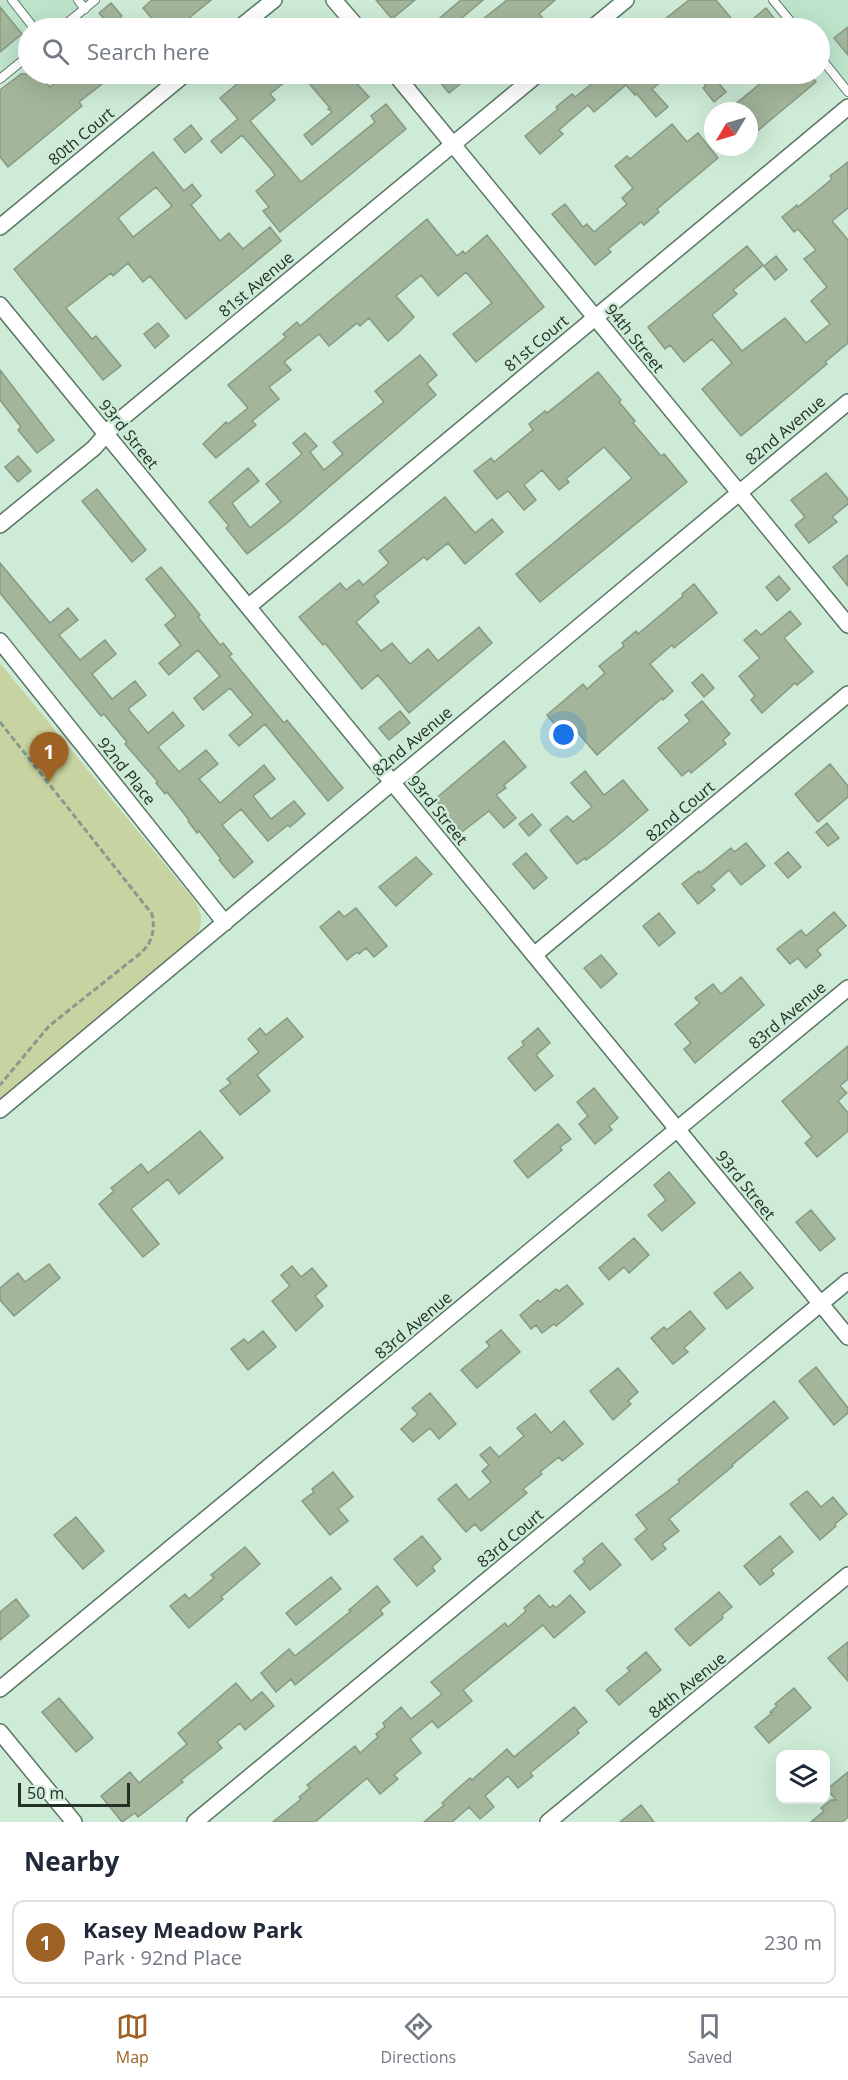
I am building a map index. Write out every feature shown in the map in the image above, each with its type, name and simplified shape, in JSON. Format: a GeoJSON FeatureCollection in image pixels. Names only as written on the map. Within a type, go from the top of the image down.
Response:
{"type":"FeatureCollection","features":[{"type":"Feature","properties":{"kind":"street"},"geometry":{"type":"LineString","coordinates":[[252,18],[274,0]]}},
{"type":"Feature","properties":{"kind":"street"},"geometry":{"type":"LineString","coordinates":[[334,0],[349,18]]}},
{"type":"Feature","properties":{"kind":"street"},"geometry":{"type":"LineString","coordinates":[[604,18],[626,0]]}},
{"type":"Feature","properties":{"kind":"street","name":"80th Court"},"geometry":{"type":"LineString","coordinates":[[0,227],[173,84]]}},
{"type":"Feature","properties":{"kind":"street","name":"94th Street"},"geometry":{"type":"LineString","coordinates":[[403,84],[848,625]]}},
{"type":"Feature","properties":{"kind":"street","name":"81st Avenue"},"geometry":{"type":"LineString","coordinates":[[0,525],[94,448],[115,424],[526,84]]}},
{"type":"Feature","properties":{"kind":"street","name":"81st Court"},"geometry":{"type":"LineString","coordinates":[[248,607],[848,107]]}},
{"type":"Feature","properties":{"kind":"street","name":"93rd Street"},"geometry":{"type":"LineString","coordinates":[[0,305],[848,1337]]}},
{"type":"Feature","properties":{"kind":"street","name":"82nd Avenue"},"geometry":{"type":"LineString","coordinates":[[0,1110],[391,781],[848,402]]}},
{"type":"Feature","properties":{"kind":"street","name":"92nd Place"},"geometry":{"type":"LineString","coordinates":[[0,641],[225,923]]}},
{"type":"Feature","properties":{"kind":"street","name":"82nd Court"},"geometry":{"type":"LineString","coordinates":[[534,955],[848,694]]}},
{"type":"Feature","properties":{"kind":"street","name":"83rd Avenue"},"geometry":{"type":"LineString","coordinates":[[0,1689],[848,988]]}},
{"type":"Feature","properties":{"kind":"street","name":"83rd Court"},"geometry":{"type":"LineString","coordinates":[[195,1822],[848,1281]]}},
{"type":"Feature","properties":{"kind":"street","name":"84th Avenue"},"geometry":{"type":"LineString","coordinates":[[548,1822],[848,1575]]}},
{"type":"Feature","properties":{"kind":"street"},"geometry":{"type":"LineString","coordinates":[[0,1731],[74,1822]]}},
{"type":"Feature","properties":{"kind":"lane"},"geometry":{"type":"LineString","coordinates":[[12,0],[26,18]]}},
{"type":"Feature","properties":{"kind":"lane"},"geometry":{"type":"LineString","coordinates":[[78,0],[85,9]]}},
{"type":"Feature","properties":{"kind":"lane"},"geometry":{"type":"LineString","coordinates":[[74,18],[95,0]]}},
{"type":"Feature","properties":{"kind":"lane"},"geometry":{"type":"LineString","coordinates":[[773,0],[788,18]]}},
{"type":"Feature","properties":{"kind":"lane"},"geometry":{"type":"LineString","coordinates":[[1,75],[18,63]]}},
{"type":"Feature","properties":{"kind":"lane"},"geometry":{"type":"LineString","coordinates":[[830,70],[848,92]]}},
{"type":"Feature","properties":{"kind":"path"},"geometry":{"type":"LineString","coordinates":[[0,723],[152,914],[153,930],[148,946],[48,1026],[0,1085]]}},
{"type":"Feature","properties":{"kind":"shaded area"},"geometry":{"type":"Polygon","coordinates":[[[0,0],[89,0],[67,18],[18,18],[18,59],[0,74],[0,0]]]}},
{"type":"Feature","properties":{"kind":"shaded area"},"geometry":{"type":"Polygon","coordinates":[[[780,0],[848,0],[848,84],[830,62],[830,18],[795,18],[780,0]]]}},
{"type":"Feature","properties":{"kind":"shaded area"},"geometry":{"type":"Polygon","coordinates":[[[0,663],[195,901],[200,911],[201,925],[193,939],[0,1099],[0,663]]]}},
{"type":"Feature","properties":{"kind":"building"},"geometry":{"type":"Polygon","coordinates":[[[152,0],[211,0],[189,18],[151,18],[143,8],[152,0]]]}},
{"type":"Feature","properties":{"kind":"building"},"geometry":{"type":"Polygon","coordinates":[[[376,0],[415,0],[393,18],[376,0]]]}},
{"type":"Feature","properties":{"kind":"building"},"geometry":{"type":"Polygon","coordinates":[[[461,0],[483,0],[462,18],[440,18],[461,0]]]}},
{"type":"Feature","properties":{"kind":"building"},"geometry":{"type":"Polygon","coordinates":[[[507,0],[555,0],[539,14],[541,18],[484,18],[507,0]]]}},
{"type":"Feature","properties":{"kind":"building"},"geometry":{"type":"Polygon","coordinates":[[[689,0],[716,0],[731,18],[666,18],[689,0]]]}},
{"type":"Feature","properties":{"kind":"building"},"geometry":{"type":"Polygon","coordinates":[[[111,3],[122,16],[103,18],[99,13],[111,3]]]}},
{"type":"Feature","properties":{"kind":"building"},"geometry":{"type":"Polygon","coordinates":[[[0,7],[18,29],[18,37],[0,52],[0,7]]]}},
{"type":"Feature","properties":{"kind":"building"},"geometry":{"type":"Polygon","coordinates":[[[766,8],[774,18],[754,18],[766,8]]]}},
{"type":"Feature","properties":{"kind":"building"},"geometry":{"type":"Polygon","coordinates":[[[848,27],[848,55],[834,38],[848,27]]]}},
{"type":"Feature","properties":{"kind":"building"},"geometry":{"type":"Polygon","coordinates":[[[18,76],[18,84],[47,84],[50,87],[54,84],[102,84],[79,102],[82,106],[8,167],[0,157],[0,90],[18,76]]]}},
{"type":"Feature","properties":{"kind":"building"},"geometry":{"type":"Polygon","coordinates":[[[237,84],[282,84],[270,94],[275,100],[250,121],[301,182],[375,122],[371,116],[386,104],[406,129],[280,232],[263,211],[269,207],[256,191],[275,175],[271,169],[242,135],[221,153],[211,141],[238,119],[220,98],[237,84]]]}},
{"type":"Feature","properties":{"kind":"building"},"geometry":{"type":"Polygon","coordinates":[[[310,84],[357,84],[369,97],[312,145],[304,135],[332,112],[328,109],[330,108],[310,84]]]}},
{"type":"Feature","properties":{"kind":"building"},"geometry":{"type":"Polygon","coordinates":[[[441,84],[460,84],[449,93],[441,84]]]}},
{"type":"Feature","properties":{"kind":"building"},"geometry":{"type":"Polygon","coordinates":[[[591,84],[658,84],[652,89],[668,107],[656,117],[637,94],[635,95],[626,85],[594,112],[588,105],[559,130],[563,134],[540,154],[525,136],[558,109],[556,107],[572,94],[575,97],[591,84]]]}},
{"type":"Feature","properties":{"kind":"building"},"geometry":{"type":"Polygon","coordinates":[[[704,84],[719,84],[726,92],[714,102],[703,88],[706,86],[704,84]]]}},
{"type":"Feature","properties":{"kind":"building"},"geometry":{"type":"Polygon","coordinates":[[[760,84],[814,84],[758,130],[758,102],[738,102],[760,84]]]}},
{"type":"Feature","properties":{"kind":"building"},"geometry":{"type":"Polygon","coordinates":[[[672,124],[687,142],[698,133],[704,140],[704,156],[718,158],[657,209],[659,212],[644,225],[641,222],[608,249],[611,252],[595,265],[552,214],[565,204],[583,227],[587,224],[594,232],[627,204],[622,198],[633,188],[615,166],[627,156],[630,159],[672,124]]]}},
{"type":"Feature","properties":{"kind":"building"},"geometry":{"type":"Polygon","coordinates":[[[191,125],[202,139],[185,153],[174,139],[191,125]]]}},
{"type":"Feature","properties":{"kind":"building"},"geometry":{"type":"Polygon","coordinates":[[[153,152],[184,191],[192,184],[201,196],[191,205],[220,241],[229,233],[243,249],[270,227],[281,241],[186,319],[150,276],[143,282],[128,263],[113,276],[111,273],[66,308],[92,339],[96,336],[121,366],[103,380],[14,269],[153,152]],[[156,187],[118,218],[133,237],[172,206],[156,187]]]}},
{"type":"Feature","properties":{"kind":"building"},"geometry":{"type":"Polygon","coordinates":[[[848,162],[848,208],[832,221],[848,240],[848,343],[825,362],[827,364],[741,436],[702,389],[732,363],[712,339],[684,362],[670,345],[665,349],[648,327],[747,246],[763,265],[733,290],[737,294],[712,315],[742,351],[785,318],[806,343],[830,324],[811,301],[827,287],[804,259],[816,250],[798,229],[794,232],[782,217],[832,179],[830,176],[848,162]]]}},
{"type":"Feature","properties":{"kind":"building"},"geometry":{"type":"Polygon","coordinates":[[[427,219],[457,256],[463,251],[465,254],[487,235],[544,307],[476,362],[453,334],[492,303],[466,272],[438,296],[421,275],[396,296],[414,317],[400,331],[388,341],[369,318],[360,326],[357,323],[329,346],[319,334],[284,362],[291,370],[269,387],[279,399],[252,421],[256,425],[216,458],[203,444],[226,422],[228,424],[248,408],[228,385],[286,337],[283,334],[297,322],[300,326],[427,219]]]}},
{"type":"Feature","properties":{"kind":"building"},"geometry":{"type":"Polygon","coordinates":[[[776,256],[787,270],[775,280],[764,266],[776,256]]]}},
{"type":"Feature","properties":{"kind":"building"},"geometry":{"type":"Polygon","coordinates":[[[158,323],[169,336],[155,348],[144,334],[158,323]]]}},
{"type":"Feature","properties":{"kind":"building"},"geometry":{"type":"Polygon","coordinates":[[[420,355],[437,375],[427,384],[436,395],[287,523],[247,554],[226,528],[229,526],[209,502],[248,468],[259,481],[232,503],[250,528],[281,502],[266,484],[302,454],[293,443],[305,433],[317,446],[310,452],[324,470],[343,454],[333,442],[384,402],[375,391],[420,355]]]}},
{"type":"Feature","properties":{"kind":"building"},"geometry":{"type":"Polygon","coordinates":[[[0,370],[54,440],[37,453],[18,430],[21,427],[0,400],[0,370]]]}},
{"type":"Feature","properties":{"kind":"building"},"geometry":{"type":"Polygon","coordinates":[[[598,372],[621,400],[619,402],[635,421],[633,423],[661,456],[664,454],[687,482],[540,602],[516,574],[632,478],[604,447],[566,479],[569,482],[559,490],[542,470],[524,485],[536,500],[524,510],[508,491],[497,499],[474,471],[491,458],[494,462],[533,430],[529,424],[545,411],[547,413],[598,372]]]}},
{"type":"Feature","properties":{"kind":"building"},"geometry":{"type":"Polygon","coordinates":[[[18,456],[31,471],[18,482],[5,467],[18,456]]]}},
{"type":"Feature","properties":{"kind":"building"},"geometry":{"type":"Polygon","coordinates":[[[826,473],[848,499],[848,504],[832,517],[837,522],[809,543],[795,525],[805,517],[791,500],[826,473]]]}},
{"type":"Feature","properties":{"kind":"building"},"geometry":{"type":"Polygon","coordinates":[[[97,489],[146,550],[132,562],[82,501],[97,489]]]}},
{"type":"Feature","properties":{"kind":"building"},"geometry":{"type":"Polygon","coordinates":[[[445,497],[475,533],[492,519],[503,532],[465,564],[448,543],[427,560],[424,557],[374,596],[379,602],[356,622],[381,651],[392,643],[410,664],[428,649],[438,661],[479,627],[492,643],[409,713],[378,675],[362,689],[325,643],[323,645],[299,617],[340,583],[346,590],[359,580],[363,585],[389,563],[379,551],[445,497]]]}},
{"type":"Feature","properties":{"kind":"building"},"geometry":{"type":"Polygon","coordinates":[[[848,555],[848,586],[833,567],[848,555]]]}},
{"type":"Feature","properties":{"kind":"building"},"geometry":{"type":"Polygon","coordinates":[[[0,563],[50,623],[68,608],[78,620],[59,635],[80,660],[105,640],[116,654],[92,674],[112,699],[135,681],[146,695],[128,709],[148,733],[173,712],[184,726],[158,747],[179,772],[206,750],[218,764],[199,779],[220,803],[264,765],[275,779],[253,796],[271,819],[294,801],[305,814],[268,841],[241,809],[222,825],[253,862],[234,878],[199,831],[197,833],[167,792],[165,794],[156,783],[158,782],[125,744],[127,742],[104,714],[101,716],[0,593],[0,563]]]}},
{"type":"Feature","properties":{"kind":"building"},"geometry":{"type":"Polygon","coordinates":[[[161,567],[200,615],[198,617],[220,645],[223,643],[232,654],[229,656],[284,723],[287,720],[343,788],[328,801],[265,724],[239,746],[229,735],[253,715],[230,688],[203,710],[194,698],[220,676],[198,650],[169,675],[159,663],[181,645],[165,625],[176,616],[146,579],[161,567]]]}},
{"type":"Feature","properties":{"kind":"building"},"geometry":{"type":"Polygon","coordinates":[[[779,576],[790,589],[777,601],[766,587],[779,576]]]}},
{"type":"Feature","properties":{"kind":"building"},"geometry":{"type":"Polygon","coordinates":[[[694,584],[717,613],[674,648],[672,645],[650,664],[673,691],[597,755],[575,729],[566,737],[547,715],[583,684],[587,689],[605,673],[599,666],[624,646],[622,643],[636,631],[638,634],[694,584]]]}},
{"type":"Feature","properties":{"kind":"building"},"geometry":{"type":"Polygon","coordinates":[[[790,611],[801,624],[784,638],[813,672],[797,685],[795,683],[762,713],[751,700],[755,696],[739,676],[760,658],[744,640],[756,630],[761,635],[790,611]]]}},
{"type":"Feature","properties":{"kind":"building"},"geometry":{"type":"Polygon","coordinates":[[[702,674],[714,688],[704,697],[692,683],[702,674]]]}},
{"type":"Feature","properties":{"kind":"building"},"geometry":{"type":"Polygon","coordinates":[[[702,701],[730,734],[723,740],[726,744],[691,773],[689,770],[682,776],[658,748],[690,721],[685,715],[702,701]]]}},
{"type":"Feature","properties":{"kind":"building"},"geometry":{"type":"Polygon","coordinates":[[[400,711],[410,723],[389,740],[379,728],[400,711]]]}},
{"type":"Feature","properties":{"kind":"building"},"geometry":{"type":"Polygon","coordinates":[[[504,741],[526,767],[504,785],[506,788],[496,795],[516,818],[504,828],[489,811],[462,832],[435,799],[504,741]]]}},
{"type":"Feature","properties":{"kind":"building"},"geometry":{"type":"Polygon","coordinates":[[[830,764],[848,786],[848,797],[818,822],[795,794],[830,764]]]}},
{"type":"Feature","properties":{"kind":"building"},"geometry":{"type":"Polygon","coordinates":[[[585,771],[604,795],[623,780],[648,810],[606,845],[577,864],[550,830],[567,816],[573,822],[592,807],[571,783],[585,771]]]}},
{"type":"Feature","properties":{"kind":"building"},"geometry":{"type":"Polygon","coordinates":[[[532,814],[541,825],[529,836],[519,824],[532,814]]]}},
{"type":"Feature","properties":{"kind":"building"},"geometry":{"type":"Polygon","coordinates":[[[827,823],[839,838],[828,846],[816,832],[827,823]]]}},
{"type":"Feature","properties":{"kind":"building"},"geometry":{"type":"Polygon","coordinates":[[[746,843],[765,866],[741,885],[729,870],[711,886],[715,890],[698,904],[682,884],[731,848],[734,852],[746,843]]]}},
{"type":"Feature","properties":{"kind":"building"},"geometry":{"type":"Polygon","coordinates":[[[788,852],[801,867],[788,878],[775,863],[788,852]]]}},
{"type":"Feature","properties":{"kind":"building"},"geometry":{"type":"Polygon","coordinates":[[[526,853],[547,878],[534,889],[513,864],[526,853]]]}},
{"type":"Feature","properties":{"kind":"building"},"geometry":{"type":"Polygon","coordinates":[[[416,857],[432,874],[396,906],[379,887],[416,857]]]}},
{"type":"Feature","properties":{"kind":"building"},"geometry":{"type":"Polygon","coordinates":[[[356,908],[387,946],[374,957],[366,948],[347,960],[320,927],[339,911],[344,917],[356,908]]]}},
{"type":"Feature","properties":{"kind":"building"},"geometry":{"type":"Polygon","coordinates":[[[834,912],[846,926],[817,950],[821,955],[806,968],[798,958],[790,964],[777,949],[801,930],[806,936],[834,912]]]}},
{"type":"Feature","properties":{"kind":"building"},"geometry":{"type":"Polygon","coordinates":[[[659,913],[675,933],[659,946],[643,926],[659,913]]]}},
{"type":"Feature","properties":{"kind":"building"},"geometry":{"type":"Polygon","coordinates":[[[601,955],[617,974],[601,988],[584,968],[601,955]]]}},
{"type":"Feature","properties":{"kind":"building"},"geometry":{"type":"Polygon","coordinates":[[[741,977],[764,1005],[695,1063],[684,1049],[691,1043],[675,1024],[700,1003],[695,998],[713,984],[721,994],[741,977]]]}},
{"type":"Feature","properties":{"kind":"building"},"geometry":{"type":"Polygon","coordinates":[[[287,1018],[303,1037],[257,1075],[270,1091],[240,1115],[220,1091],[231,1083],[227,1079],[259,1052],[248,1039],[260,1028],[266,1035],[287,1018]]]}},
{"type":"Feature","properties":{"kind":"building"},"geometry":{"type":"Polygon","coordinates":[[[538,1028],[550,1043],[536,1055],[553,1076],[535,1091],[508,1058],[524,1045],[522,1042],[538,1028]]]}},
{"type":"Feature","properties":{"kind":"building"},"geometry":{"type":"Polygon","coordinates":[[[848,1046],[848,1079],[840,1086],[847,1093],[838,1101],[848,1113],[848,1131],[817,1157],[805,1143],[812,1137],[782,1101],[848,1046]]]}},
{"type":"Feature","properties":{"kind":"building"},"geometry":{"type":"Polygon","coordinates":[[[594,1088],[618,1118],[609,1126],[612,1130],[595,1144],[579,1124],[588,1116],[577,1102],[594,1088]]]}},
{"type":"Feature","properties":{"kind":"building"},"geometry":{"type":"Polygon","coordinates":[[[558,1124],[571,1139],[560,1147],[562,1150],[528,1178],[514,1161],[558,1124]]]}},
{"type":"Feature","properties":{"kind":"building"},"geometry":{"type":"Polygon","coordinates":[[[200,1131],[223,1158],[179,1194],[168,1179],[131,1209],[159,1244],[143,1257],[99,1204],[114,1191],[111,1188],[141,1164],[148,1173],[200,1131]]]}},
{"type":"Feature","properties":{"kind":"building"},"geometry":{"type":"Polygon","coordinates":[[[669,1172],[695,1203],[662,1231],[648,1215],[666,1200],[654,1185],[669,1172]]]}},
{"type":"Feature","properties":{"kind":"building"},"geometry":{"type":"Polygon","coordinates":[[[811,1210],[835,1239],[820,1251],[796,1222],[811,1210]]]}},
{"type":"Feature","properties":{"kind":"building"},"geometry":{"type":"Polygon","coordinates":[[[634,1238],[649,1255],[629,1273],[624,1267],[609,1280],[599,1268],[634,1238]]]}},
{"type":"Feature","properties":{"kind":"building"},"geometry":{"type":"Polygon","coordinates":[[[49,1264],[60,1278],[14,1316],[0,1300],[0,1288],[18,1273],[25,1282],[49,1264]]]}},
{"type":"Feature","properties":{"kind":"building"},"geometry":{"type":"Polygon","coordinates":[[[292,1266],[301,1277],[312,1268],[327,1286],[315,1296],[323,1306],[296,1331],[272,1301],[290,1286],[281,1275],[292,1266]]]}},
{"type":"Feature","properties":{"kind":"building"},"geometry":{"type":"Polygon","coordinates":[[[740,1272],[753,1288],[727,1309],[714,1293],[740,1272]]]}},
{"type":"Feature","properties":{"kind":"building"},"geometry":{"type":"Polygon","coordinates":[[[567,1285],[583,1304],[556,1326],[554,1324],[542,1333],[536,1325],[531,1329],[520,1315],[538,1300],[540,1302],[556,1289],[559,1291],[567,1285]]]}},
{"type":"Feature","properties":{"kind":"building"},"geometry":{"type":"Polygon","coordinates":[[[690,1311],[705,1329],[684,1348],[688,1352],[673,1364],[651,1338],[664,1327],[667,1330],[690,1311]]]}},
{"type":"Feature","properties":{"kind":"building"},"geometry":{"type":"Polygon","coordinates":[[[501,1330],[520,1352],[477,1388],[461,1370],[490,1346],[486,1342],[501,1330]]]}},
{"type":"Feature","properties":{"kind":"building"},"geometry":{"type":"Polygon","coordinates":[[[263,1331],[276,1347],[248,1370],[231,1349],[244,1339],[248,1343],[263,1331]]]}},
{"type":"Feature","properties":{"kind":"building"},"geometry":{"type":"Polygon","coordinates":[[[816,1367],[848,1408],[848,1413],[834,1425],[799,1381],[816,1367]]]}},
{"type":"Feature","properties":{"kind":"building"},"geometry":{"type":"Polygon","coordinates":[[[618,1368],[638,1392],[628,1401],[631,1404],[613,1420],[590,1391],[618,1368]]]}},
{"type":"Feature","properties":{"kind":"building"},"geometry":{"type":"Polygon","coordinates":[[[430,1393],[456,1424],[439,1439],[430,1428],[413,1442],[401,1429],[418,1414],[412,1408],[430,1393]]]}},
{"type":"Feature","properties":{"kind":"building"},"geometry":{"type":"Polygon","coordinates":[[[774,1401],[788,1418],[669,1519],[679,1531],[662,1544],[666,1549],[652,1560],[635,1539],[647,1529],[636,1515],[680,1482],[678,1480],[774,1401]]]}},
{"type":"Feature","properties":{"kind":"building"},"geometry":{"type":"Polygon","coordinates":[[[535,1414],[551,1433],[564,1421],[583,1444],[562,1461],[559,1457],[540,1472],[542,1474],[523,1489],[527,1493],[481,1531],[475,1524],[466,1532],[438,1499],[456,1484],[469,1500],[491,1482],[482,1471],[489,1465],[480,1455],[490,1447],[499,1457],[524,1436],[517,1428],[535,1414]]]}},
{"type":"Feature","properties":{"kind":"building"},"geometry":{"type":"Polygon","coordinates":[[[333,1472],[353,1497],[338,1509],[348,1521],[330,1535],[302,1501],[314,1492],[312,1489],[333,1472]]]}},
{"type":"Feature","properties":{"kind":"building"},"geometry":{"type":"Polygon","coordinates":[[[807,1491],[821,1507],[833,1497],[847,1514],[820,1540],[790,1504],[807,1491]]]}},
{"type":"Feature","properties":{"kind":"building"},"geometry":{"type":"Polygon","coordinates":[[[76,1517],[104,1551],[83,1569],[54,1535],[76,1517]]]}},
{"type":"Feature","properties":{"kind":"building"},"geometry":{"type":"Polygon","coordinates":[[[422,1536],[441,1559],[432,1567],[435,1571],[417,1586],[394,1559],[422,1536]]]}},
{"type":"Feature","properties":{"kind":"building"},"geometry":{"type":"Polygon","coordinates":[[[780,1536],[793,1552],[771,1570],[774,1574],[760,1585],[744,1566],[780,1536]]]}},
{"type":"Feature","properties":{"kind":"building"},"geometry":{"type":"Polygon","coordinates":[[[602,1543],[621,1565],[590,1590],[574,1571],[585,1562],[583,1559],[602,1543]]]}},
{"type":"Feature","properties":{"kind":"building"},"geometry":{"type":"Polygon","coordinates":[[[245,1547],[260,1564],[189,1628],[170,1606],[185,1594],[189,1599],[214,1578],[211,1575],[245,1547]]]}},
{"type":"Feature","properties":{"kind":"building"},"geometry":{"type":"Polygon","coordinates":[[[331,1577],[341,1589],[296,1625],[286,1613],[331,1577]]]}},
{"type":"Feature","properties":{"kind":"building"},"geometry":{"type":"Polygon","coordinates":[[[377,1586],[390,1602],[380,1610],[383,1614],[295,1685],[291,1679],[276,1692],[261,1673],[289,1649],[295,1656],[351,1611],[349,1610],[377,1586]]]}},
{"type":"Feature","properties":{"kind":"building"},"geometry":{"type":"Polygon","coordinates":[[[719,1592],[732,1607],[722,1615],[723,1618],[690,1646],[675,1629],[719,1592]]]}},
{"type":"Feature","properties":{"kind":"building"},"geometry":{"type":"Polygon","coordinates":[[[539,1595],[550,1608],[553,1605],[556,1608],[570,1595],[585,1612],[554,1638],[543,1625],[463,1690],[472,1701],[438,1728],[432,1721],[410,1739],[421,1753],[394,1775],[398,1779],[380,1794],[367,1778],[315,1822],[273,1822],[301,1799],[299,1797],[310,1788],[307,1785],[355,1746],[360,1753],[378,1737],[376,1734],[385,1727],[383,1723],[401,1707],[411,1719],[442,1694],[431,1682],[505,1623],[508,1627],[539,1595]]]}},
{"type":"Feature","properties":{"kind":"building"},"geometry":{"type":"Polygon","coordinates":[[[16,1599],[29,1616],[0,1640],[0,1612],[16,1599]]]}},
{"type":"Feature","properties":{"kind":"building"},"geometry":{"type":"Polygon","coordinates":[[[848,1642],[848,1681],[828,1658],[848,1642]]]}},
{"type":"Feature","properties":{"kind":"building"},"geometry":{"type":"Polygon","coordinates":[[[646,1652],[661,1670],[619,1705],[606,1690],[630,1671],[627,1668],[646,1652]]]}},
{"type":"Feature","properties":{"kind":"building"},"geometry":{"type":"Polygon","coordinates":[[[236,1683],[251,1701],[262,1692],[274,1706],[245,1730],[240,1723],[217,1742],[222,1748],[181,1780],[183,1782],[138,1817],[135,1813],[122,1822],[101,1796],[130,1772],[139,1783],[187,1744],[178,1733],[236,1683]]]}},
{"type":"Feature","properties":{"kind":"building"},"geometry":{"type":"Polygon","coordinates":[[[794,1688],[811,1708],[769,1743],[755,1727],[772,1713],[770,1712],[777,1706],[775,1704],[794,1688]]]}},
{"type":"Feature","properties":{"kind":"building"},"geometry":{"type":"Polygon","coordinates":[[[59,1698],[93,1738],[76,1752],[42,1712],[59,1698]]]}},
{"type":"Feature","properties":{"kind":"building"},"geometry":{"type":"Polygon","coordinates":[[[574,1707],[587,1722],[577,1730],[579,1733],[530,1773],[533,1776],[518,1788],[508,1776],[485,1796],[494,1807],[480,1819],[469,1807],[452,1822],[424,1822],[444,1805],[442,1803],[455,1791],[470,1778],[472,1780],[507,1749],[514,1757],[574,1707]]]}},
{"type":"Feature","properties":{"kind":"building"},"geometry":{"type":"Polygon","coordinates":[[[848,1772],[848,1817],[842,1822],[811,1822],[824,1811],[821,1808],[830,1804],[831,1800],[836,1800],[830,1793],[830,1787],[848,1772]]]}},
{"type":"Feature","properties":{"kind":"building"},"geometry":{"type":"Polygon","coordinates":[[[641,1805],[654,1822],[620,1822],[641,1805]]]}},
{"type":"Feature","properties":{"kind":"place","name":"Kasey Meadow Park"},"geometry":{"type":"Point","coordinates":[49,782]}}]}
